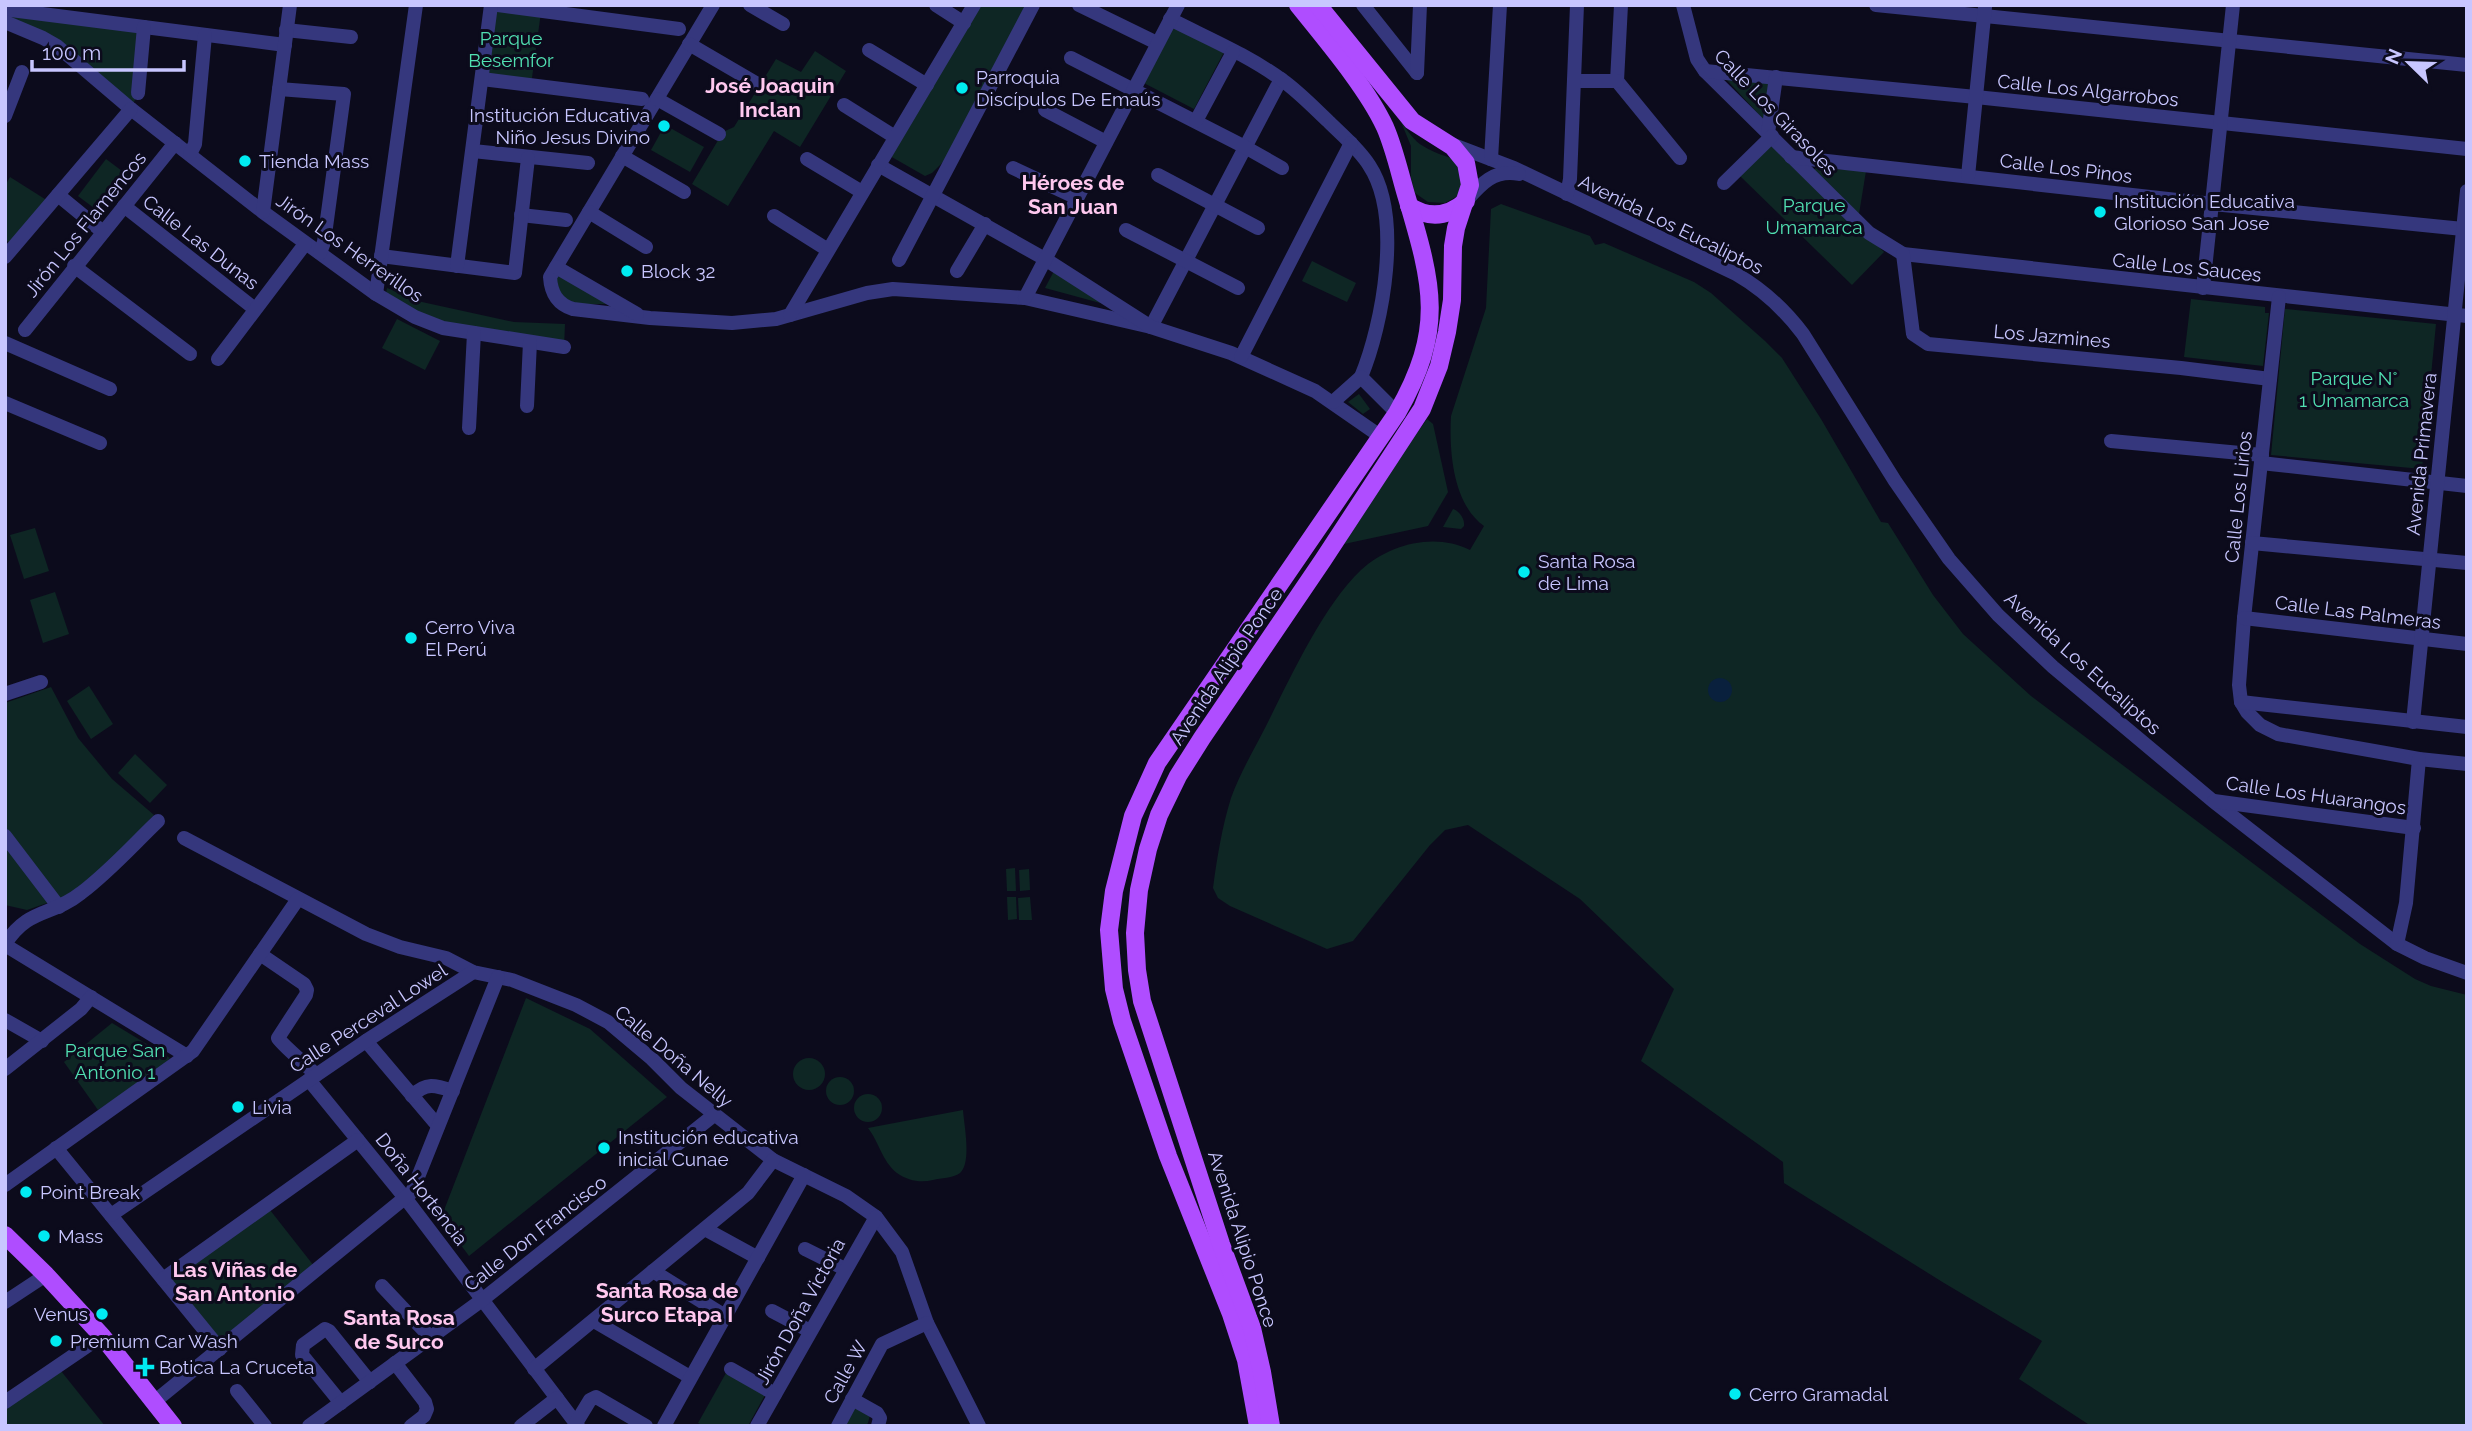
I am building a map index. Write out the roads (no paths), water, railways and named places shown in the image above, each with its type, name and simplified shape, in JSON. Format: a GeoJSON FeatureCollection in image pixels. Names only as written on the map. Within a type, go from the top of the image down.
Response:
{"type":"FeatureCollection","features":[{"type":"Feature","properties":{"kind":"main road","name":"Avenida Alipio Ponce"},"geometry":{"type":"LineString","coordinates":[[1258,1426],[1246,1360],[1231,1314],[1168,1156],[1122,1021],[1114,989],[1109,930],[1116,881],[1133,816],[1157,763],[1396,413],[1418,372],[1427,344],[1431,316],[1429,279],[1423,248],[1385,126],[1354,79],[1298,5]]}},
{"type":"Feature","properties":{"kind":"main road","name":"Avenida Alipio Ponce"},"geometry":{"type":"LineString","coordinates":[[1271,1426],[1251,1328],[1142,1001],[1137,970],[1136,922],[1139,890],[1147,849],[1159,815],[1178,776],[1422,409],[1439,366],[1447,332],[1452,300],[1453,246],[1470,185],[1466,163],[1453,147],[1412,121],[1318,5]]}},
{"type":"Feature","properties":{"kind":"main road"},"geometry":{"type":"LineString","coordinates":[[1409,206],[1428,215],[1438,215],[1449,213],[1466,201]]}},
{"type":"Feature","properties":{"kind":"main road"},"geometry":{"type":"LineString","coordinates":[[1157,763],[1178,776]]}},
{"type":"Feature","properties":{"kind":"main road"},"geometry":{"type":"LineString","coordinates":[[5,1220],[46,1275]]}},
{"type":"Feature","properties":{"kind":"main road"},"geometry":{"type":"LineString","coordinates":[[5,1236],[46,1275],[102,1336],[173,1426]]}},
{"type":"Feature","properties":{"kind":"street"},"geometry":{"type":"LineString","coordinates":[[263,212],[290,5]]}},
{"type":"Feature","properties":{"kind":"street"},"geometry":{"type":"LineString","coordinates":[[376,294],[416,5]]}},
{"type":"Feature","properties":{"kind":"street"},"geometry":{"type":"LineString","coordinates":[[457,266],[491,5]]}},
{"type":"Feature","properties":{"kind":"street"},"geometry":{"type":"LineString","coordinates":[[498,5],[679,29]]}},
{"type":"Feature","properties":{"kind":"street"},"geometry":{"type":"LineString","coordinates":[[713,5],[550,277],[551,290],[564,306],[642,317],[732,323],[776,319],[867,293],[892,289],[1025,298],[1152,327],[1241,357],[1333,402],[1380,436]]}},
{"type":"Feature","properties":{"kind":"street"},"geometry":{"type":"LineString","coordinates":[[750,5],[783,24]]}},
{"type":"Feature","properties":{"kind":"street"},"geometry":{"type":"LineString","coordinates":[[936,5],[964,23]]}},
{"type":"Feature","properties":{"kind":"street"},"geometry":{"type":"LineString","coordinates":[[790,315],[974,5]]}},
{"type":"Feature","properties":{"kind":"street"},"geometry":{"type":"LineString","coordinates":[[899,260],[1033,5]]}},
{"type":"Feature","properties":{"kind":"street"},"geometry":{"type":"LineString","coordinates":[[1079,5],[1157,43]]}},
{"type":"Feature","properties":{"kind":"street"},"geometry":{"type":"LineString","coordinates":[[1025,298],[1178,5]]}},
{"type":"Feature","properties":{"kind":"street"},"geometry":{"type":"LineString","coordinates":[[1363,5],[1417,73],[1420,5]]}},
{"type":"Feature","properties":{"kind":"street"},"geometry":{"type":"LineString","coordinates":[[1490,159],[1500,5]]}},
{"type":"Feature","properties":{"kind":"street"},"geometry":{"type":"LineString","coordinates":[[1567,194],[1570,179],[1577,5]]}},
{"type":"Feature","properties":{"kind":"street"},"geometry":{"type":"LineString","coordinates":[[1621,5],[1617,81],[1680,158]]}},
{"type":"Feature","properties":{"kind":"street","name":"Calle Los Girasoles"},"geometry":{"type":"LineString","coordinates":[[1683,5],[1697,59],[1705,71],[1869,233],[1903,254]]}},
{"type":"Feature","properties":{"kind":"street"},"geometry":{"type":"LineString","coordinates":[[1877,5],[1985,10],[2467,65]]}},
{"type":"Feature","properties":{"kind":"street"},"geometry":{"type":"LineString","coordinates":[[2203,288],[2234,5]]}},
{"type":"Feature","properties":{"kind":"street"},"geometry":{"type":"LineString","coordinates":[[1968,176],[1985,10]]}},
{"type":"Feature","properties":{"kind":"street"},"geometry":{"type":"LineString","coordinates":[[5,11],[205,35],[351,37]]}},
{"type":"Feature","properties":{"kind":"street"},"geometry":{"type":"LineString","coordinates":[[1170,19],[1281,79],[1351,143],[1374,175],[1382,200],[1387,256],[1385,282],[1371,353],[1361,377],[1333,402]]}},
{"type":"Feature","properties":{"kind":"street","name":"Jirón Los Herrerillos"},"geometry":{"type":"LineString","coordinates":[[5,22],[57,46],[131,109],[305,244],[376,294],[415,317],[443,328],[564,347]]}},
{"type":"Feature","properties":{"kind":"street"},"geometry":{"type":"LineString","coordinates":[[138,93],[144,27]]}},
{"type":"Feature","properties":{"kind":"street"},"geometry":{"type":"LineString","coordinates":[[190,154],[195,144],[205,35]]}},
{"type":"Feature","properties":{"kind":"street"},"geometry":{"type":"LineString","coordinates":[[689,44],[761,86]]}},
{"type":"Feature","properties":{"kind":"street"},"geometry":{"type":"LineString","coordinates":[[869,50],[927,85]]}},
{"type":"Feature","properties":{"kind":"street"},"geometry":{"type":"LineString","coordinates":[[1196,121],[1233,51]]}},
{"type":"Feature","properties":{"kind":"street"},"geometry":{"type":"LineString","coordinates":[[1071,58],[1282,168]]}},
{"type":"Feature","properties":{"kind":"street","name":"Calle Los Algarrobos"},"geometry":{"type":"LineString","coordinates":[[1705,71],[1776,76],[2467,149]]}},
{"type":"Feature","properties":{"kind":"street"},"geometry":{"type":"LineString","coordinates":[[5,116],[22,72]]}},
{"type":"Feature","properties":{"kind":"street"},"geometry":{"type":"LineString","coordinates":[[1724,183],[1770,135],[1776,76]]}},
{"type":"Feature","properties":{"kind":"street"},"geometry":{"type":"LineString","coordinates":[[482,79],[642,99]]}},
{"type":"Feature","properties":{"kind":"street"},"geometry":{"type":"LineString","coordinates":[[1152,327],[1281,79]]}},
{"type":"Feature","properties":{"kind":"street"},"geometry":{"type":"LineString","coordinates":[[1574,81],[1617,81]]}},
{"type":"Feature","properties":{"kind":"street"},"geometry":{"type":"LineString","coordinates":[[279,89],[344,94],[324,242],[320,253]]}},
{"type":"Feature","properties":{"kind":"street"},"geometry":{"type":"LineString","coordinates":[[657,99],[719,134]]}},
{"type":"Feature","properties":{"kind":"street"},"geometry":{"type":"LineString","coordinates":[[844,105],[895,137]]}},
{"type":"Feature","properties":{"kind":"street"},"geometry":{"type":"LineString","coordinates":[[8,248],[58,195],[131,109]]}},
{"type":"Feature","properties":{"kind":"street"},"geometry":{"type":"LineString","coordinates":[[1045,110],[1106,142]]}},
{"type":"Feature","properties":{"kind":"street","name":"Avenida Los Eucaliptos"},"geometry":{"type":"LineString","coordinates":[[1443,141],[1567,194],[1736,274],[1761,289],[1803,334],[1895,481],[1949,559],[1997,615],[2053,667],[2213,801],[2397,944],[2425,958],[2467,972]]}},
{"type":"Feature","properties":{"kind":"street","name":"Jirón Los Flamencos"},"geometry":{"type":"LineString","coordinates":[[25,330],[175,143]]}},
{"type":"Feature","properties":{"kind":"street"},"geometry":{"type":"LineString","coordinates":[[1241,357],[1351,143]]}},
{"type":"Feature","properties":{"kind":"street"},"geometry":{"type":"LineString","coordinates":[[472,151],[588,163]]}},
{"type":"Feature","properties":{"kind":"street"},"geometry":{"type":"LineString","coordinates":[[622,156],[684,192]]}},
{"type":"Feature","properties":{"kind":"street","name":"Calle Los Pinos"},"geometry":{"type":"LineString","coordinates":[[1791,157],[2463,229]]}},
{"type":"Feature","properties":{"kind":"street"},"geometry":{"type":"LineString","coordinates":[[382,257],[514,274],[528,158]]}},
{"type":"Feature","properties":{"kind":"street"},"geometry":{"type":"LineString","coordinates":[[807,159],[862,192]]}},
{"type":"Feature","properties":{"kind":"street"},"geometry":{"type":"LineString","coordinates":[[878,165],[1045,259],[1152,327]]}},
{"type":"Feature","properties":{"kind":"street"},"geometry":{"type":"LineString","coordinates":[[1013,168],[1077,198]]}},
{"type":"Feature","properties":{"kind":"street","name":"Avenida Los Eucaliptos"},"geometry":{"type":"LineString","coordinates":[[1466,201],[1481,184],[1501,173],[1536,180]]}},
{"type":"Feature","properties":{"kind":"street"},"geometry":{"type":"LineString","coordinates":[[1158,175],[1258,228]]}},
{"type":"Feature","properties":{"kind":"street","name":"Avenida Primavera"},"geometry":{"type":"LineString","coordinates":[[2413,722],[2437,484],[2460,315],[2467,191]]}},
{"type":"Feature","properties":{"kind":"street"},"geometry":{"type":"LineString","coordinates":[[58,195],[103,232]]}},
{"type":"Feature","properties":{"kind":"street","name":"Calle Las Dunas"},"geometry":{"type":"LineString","coordinates":[[124,206],[255,309]]}},
{"type":"Feature","properties":{"kind":"street"},"geometry":{"type":"LineString","coordinates":[[589,212],[646,247]]}},
{"type":"Feature","properties":{"kind":"street"},"geometry":{"type":"LineString","coordinates":[[521,215],[566,220]]}},
{"type":"Feature","properties":{"kind":"street"},"geometry":{"type":"LineString","coordinates":[[774,216],[828,250]]}},
{"type":"Feature","properties":{"kind":"street"},"geometry":{"type":"LineString","coordinates":[[957,271],[985,224]]}},
{"type":"Feature","properties":{"kind":"street"},"geometry":{"type":"LineString","coordinates":[[1126,230],[1238,288]]}},
{"type":"Feature","properties":{"kind":"street"},"geometry":{"type":"LineString","coordinates":[[218,359],[305,244]]}},
{"type":"Feature","properties":{"kind":"street","name":"Calle Los Sauces"},"geometry":{"type":"LineString","coordinates":[[1903,254],[2460,315]]}},
{"type":"Feature","properties":{"kind":"street","name":"Los Jazmines"},"geometry":{"type":"LineString","coordinates":[[1903,254],[1913,334],[1927,344],[2270,379]]}},
{"type":"Feature","properties":{"kind":"street"},"geometry":{"type":"LineString","coordinates":[[74,266],[190,354]]}},
{"type":"Feature","properties":{"kind":"street"},"geometry":{"type":"LineString","coordinates":[[556,267],[642,317]]}},
{"type":"Feature","properties":{"kind":"street","name":"Calle Los Lirios"},"geometry":{"type":"LineString","coordinates":[[2241,702],[2239,685],[2244,618],[2279,297]]}},
{"type":"Feature","properties":{"kind":"street"},"geometry":{"type":"LineString","coordinates":[[469,428],[474,333]]}},
{"type":"Feature","properties":{"kind":"street"},"geometry":{"type":"LineString","coordinates":[[527,406],[530,342]]}},
{"type":"Feature","properties":{"kind":"street"},"geometry":{"type":"LineString","coordinates":[[5,343],[110,388]]}},
{"type":"Feature","properties":{"kind":"street"},"geometry":{"type":"LineString","coordinates":[[1361,377],[1396,413]]}},
{"type":"Feature","properties":{"kind":"street"},"geometry":{"type":"LineString","coordinates":[[5,403],[100,443]]}},
{"type":"Feature","properties":{"kind":"street"},"geometry":{"type":"LineString","coordinates":[[2111,441],[2467,486]]}},
{"type":"Feature","properties":{"kind":"street"},"geometry":{"type":"LineString","coordinates":[[2252,543],[2467,563]]}},
{"type":"Feature","properties":{"kind":"street","name":"Calle Las Palmeras"},"geometry":{"type":"LineString","coordinates":[[2244,618],[2467,645]]}},
{"type":"Feature","properties":{"kind":"street"},"geometry":{"type":"LineString","coordinates":[[6,689],[41,682]]}},
{"type":"Feature","properties":{"kind":"street"},"geometry":{"type":"LineString","coordinates":[[2241,702],[2467,727]]}},
{"type":"Feature","properties":{"kind":"street"},"geometry":{"type":"LineString","coordinates":[[2241,702],[2260,725],[2278,734],[2419,759],[2467,764]]}},
{"type":"Feature","properties":{"kind":"street"},"geometry":{"type":"LineString","coordinates":[[2397,944],[2406,904],[2419,759]]}},
{"type":"Feature","properties":{"kind":"street","name":"Calle Los Huarangos"},"geometry":{"type":"LineString","coordinates":[[2213,801],[2414,828]]}},
{"type":"Feature","properties":{"kind":"street"},"geometry":{"type":"LineString","coordinates":[[158,821],[96,881],[59,907],[36,914],[20,923],[5,944],[187,1056]]}},
{"type":"Feature","properties":{"kind":"street"},"geometry":{"type":"LineString","coordinates":[[5,836],[59,907]]}},
{"type":"Feature","properties":{"kind":"street","name":"Calle Doña Nelly"},"geometry":{"type":"LineString","coordinates":[[184,838],[366,934],[400,947],[446,958],[473,972],[498,977],[576,1005],[608,1022],[714,1115],[773,1160],[846,1196],[876,1217],[902,1252],[927,1323],[979,1426]]}},
{"type":"Feature","properties":{"kind":"street"},"geometry":{"type":"LineString","coordinates":[[5,1185],[187,1056],[298,900]]}},
{"type":"Feature","properties":{"kind":"street","name":"Doña Hortencia"},"geometry":{"type":"LineString","coordinates":[[260,954],[304,984],[307,990],[278,1038],[280,1043],[298,1055],[358,1140],[406,1199],[577,1425]]}},
{"type":"Feature","properties":{"kind":"street","name":"Calle Perceval Lowel"},"geometry":{"type":"LineString","coordinates":[[111,1215],[312,1077],[473,972]]}},
{"type":"Feature","properties":{"kind":"street"},"geometry":{"type":"LineString","coordinates":[[154,1402],[412,1192],[498,977]]}},
{"type":"Feature","properties":{"kind":"street"},"geometry":{"type":"LineString","coordinates":[[5,1069],[81,1009],[91,997]]}},
{"type":"Feature","properties":{"kind":"street"},"geometry":{"type":"LineString","coordinates":[[5,1020],[42,1041]]}},
{"type":"Feature","properties":{"kind":"street"},"geometry":{"type":"LineString","coordinates":[[366,1041],[439,1126]]}},
{"type":"Feature","properties":{"kind":"street"},"geometry":{"type":"LineString","coordinates":[[412,1096],[420,1088],[434,1084],[453,1091]]}},
{"type":"Feature","properties":{"kind":"street","name":"Calle Don Francisco"},"geometry":{"type":"LineString","coordinates":[[318,1423],[341,1402],[482,1300],[714,1115]]}},
{"type":"Feature","properties":{"kind":"street"},"geometry":{"type":"LineString","coordinates":[[163,1279],[358,1140]]}},
{"type":"Feature","properties":{"kind":"street"},"geometry":{"type":"LineString","coordinates":[[56,1148],[220,1349]]}},
{"type":"Feature","properties":{"kind":"street"},"geometry":{"type":"LineString","coordinates":[[534,1369],[748,1193],[773,1160]]}},
{"type":"Feature","properties":{"kind":"street"},"geometry":{"type":"LineString","coordinates":[[664,1426],[804,1175]]}},
{"type":"Feature","properties":{"kind":"street","name":"Jirón Doña Victoria"},"geometry":{"type":"LineString","coordinates":[[757,1426],[876,1217]]}},
{"type":"Feature","properties":{"kind":"street"},"geometry":{"type":"LineString","coordinates":[[705,1229],[758,1258]]}},
{"type":"Feature","properties":{"kind":"street"},"geometry":{"type":"LineString","coordinates":[[805,1249],[845,1269]]}},
{"type":"Feature","properties":{"kind":"street"},"geometry":{"type":"LineString","coordinates":[[653,1271],[725,1316]]}},
{"type":"Feature","properties":{"kind":"street"},"geometry":{"type":"LineString","coordinates":[[5,1302],[46,1275]]}},
{"type":"Feature","properties":{"kind":"street"},"geometry":{"type":"LineString","coordinates":[[382,1286],[430,1337]]}},
{"type":"Feature","properties":{"kind":"street"},"geometry":{"type":"LineString","coordinates":[[772,1311],[810,1331]]}},
{"type":"Feature","properties":{"kind":"street"},"geometry":{"type":"LineString","coordinates":[[594,1321],[690,1377]]}},
{"type":"Feature","properties":{"kind":"street","name":"Calle W"},"geometry":{"type":"LineString","coordinates":[[838,1426],[882,1344],[927,1323]]}},
{"type":"Feature","properties":{"kind":"street"},"geometry":{"type":"LineString","coordinates":[[341,1402],[300,1350],[321,1330],[325,1328],[329,1331],[370,1381]]}},
{"type":"Feature","properties":{"kind":"street"},"geometry":{"type":"LineString","coordinates":[[5,1402],[102,1336]]}},
{"type":"Feature","properties":{"kind":"street"},"geometry":{"type":"LineString","coordinates":[[395,1363],[425,1402],[427,1409],[424,1416],[411,1426]]}},
{"type":"Feature","properties":{"kind":"street"},"geometry":{"type":"LineString","coordinates":[[732,1369],[775,1394]]}},
{"type":"Feature","properties":{"kind":"street"},"geometry":{"type":"LineString","coordinates":[[237,1391],[265,1426]]}},
{"type":"Feature","properties":{"kind":"street"},"geometry":{"type":"LineString","coordinates":[[577,1425],[590,1400],[596,1396],[646,1426]]}},
{"type":"Feature","properties":{"kind":"street"},"geometry":{"type":"LineString","coordinates":[[522,1426],[557,1398]]}},
{"type":"Feature","properties":{"kind":"street"},"geometry":{"type":"LineString","coordinates":[[852,1399],[877,1413],[880,1418],[878,1426]]}},
{"type":"Feature","properties":{"kind":"water"},"geometry":{"type":"Polygon","coordinates":[[[1720,678],[1731,685],[1732,690],[1725,701],[1720,702],[1709,695],[1708,690],[1715,679],[1720,678]]]}},
{"type":"Feature","properties":{"kind":"place","name":"Parroquia Discípulos De Emaús"},"geometry":{"type":"Point","coordinates":[962,88]}},
{"type":"Feature","properties":{"kind":"place","name":"Institución Educativa Niño Jesus Divino"},"geometry":{"type":"Point","coordinates":[664,126]}},
{"type":"Feature","properties":{"kind":"place","name":"Tienda Mass"},"geometry":{"type":"Point","coordinates":[245,161]}},
{"type":"Feature","properties":{"kind":"place","name":"Institución Educativa Glorioso San Jose"},"geometry":{"type":"Point","coordinates":[2100,212]}},
{"type":"Feature","properties":{"kind":"place","name":"Block 32"},"geometry":{"type":"Point","coordinates":[627,271]}},
{"type":"Feature","properties":{"kind":"place","name":"Santa Rosa de Lima"},"geometry":{"type":"Point","coordinates":[1524,572]}},
{"type":"Feature","properties":{"kind":"place","name":"Cerro Viva El Perú"},"geometry":{"type":"Point","coordinates":[411,638]}},
{"type":"Feature","properties":{"kind":"place","name":"Livia"},"geometry":{"type":"Point","coordinates":[238,1107]}},
{"type":"Feature","properties":{"kind":"place","name":"Institución educativa inicial Cunae"},"geometry":{"type":"Point","coordinates":[604,1148]}},
{"type":"Feature","properties":{"kind":"place","name":"Point Break"},"geometry":{"type":"Point","coordinates":[26,1192]}},
{"type":"Feature","properties":{"kind":"place","name":"Mass"},"geometry":{"type":"Point","coordinates":[44,1236]}},
{"type":"Feature","properties":{"kind":"place","name":"Venus"},"geometry":{"type":"Point","coordinates":[102,1314]}},
{"type":"Feature","properties":{"kind":"place","name":"Premium Car Wash"},"geometry":{"type":"Point","coordinates":[56,1341]}},
{"type":"Feature","properties":{"kind":"place","name":"Botica La Cruceta"},"geometry":{"type":"Point","coordinates":[145,1367]}},
{"type":"Feature","properties":{"kind":"place","name":"Cerro Gramadal"},"geometry":{"type":"Point","coordinates":[1735,1394]}},
{"type":"Feature","properties":{"kind":"district","name":"José Joaquin Inclan"},"geometry":{"type":"Point","coordinates":[770,98]}},
{"type":"Feature","properties":{"kind":"district","name":"Héroes de San Juan"},"geometry":{"type":"Point","coordinates":[1073,195]}},
{"type":"Feature","properties":{"kind":"district","name":"Las Viñas de San Antonio"},"geometry":{"type":"Point","coordinates":[235,1282]}},
{"type":"Feature","properties":{"kind":"district","name":"Santa Rosa de Surco Etapa I"},"geometry":{"type":"Point","coordinates":[667,1303]}},
{"type":"Feature","properties":{"kind":"district","name":"Santa Rosa de Surco"},"geometry":{"type":"Point","coordinates":[399,1330]}},
{"type":"Feature","properties":{"kind":"park label","name":"Parque Besemfor"},"geometry":{"type":"Point","coordinates":[511,49]}},
{"type":"Feature","properties":{"kind":"park label","name":"Parque Umamarca"},"geometry":{"type":"Point","coordinates":[1814,216]}},
{"type":"Feature","properties":{"kind":"park label","name":"Parque N° 1 Umamarca"},"geometry":{"type":"Point","coordinates":[2354,389]}},
{"type":"Feature","properties":{"kind":"park label","name":"Parque San Antonio 1"},"geometry":{"type":"Point","coordinates":[115,1061]}}]}
